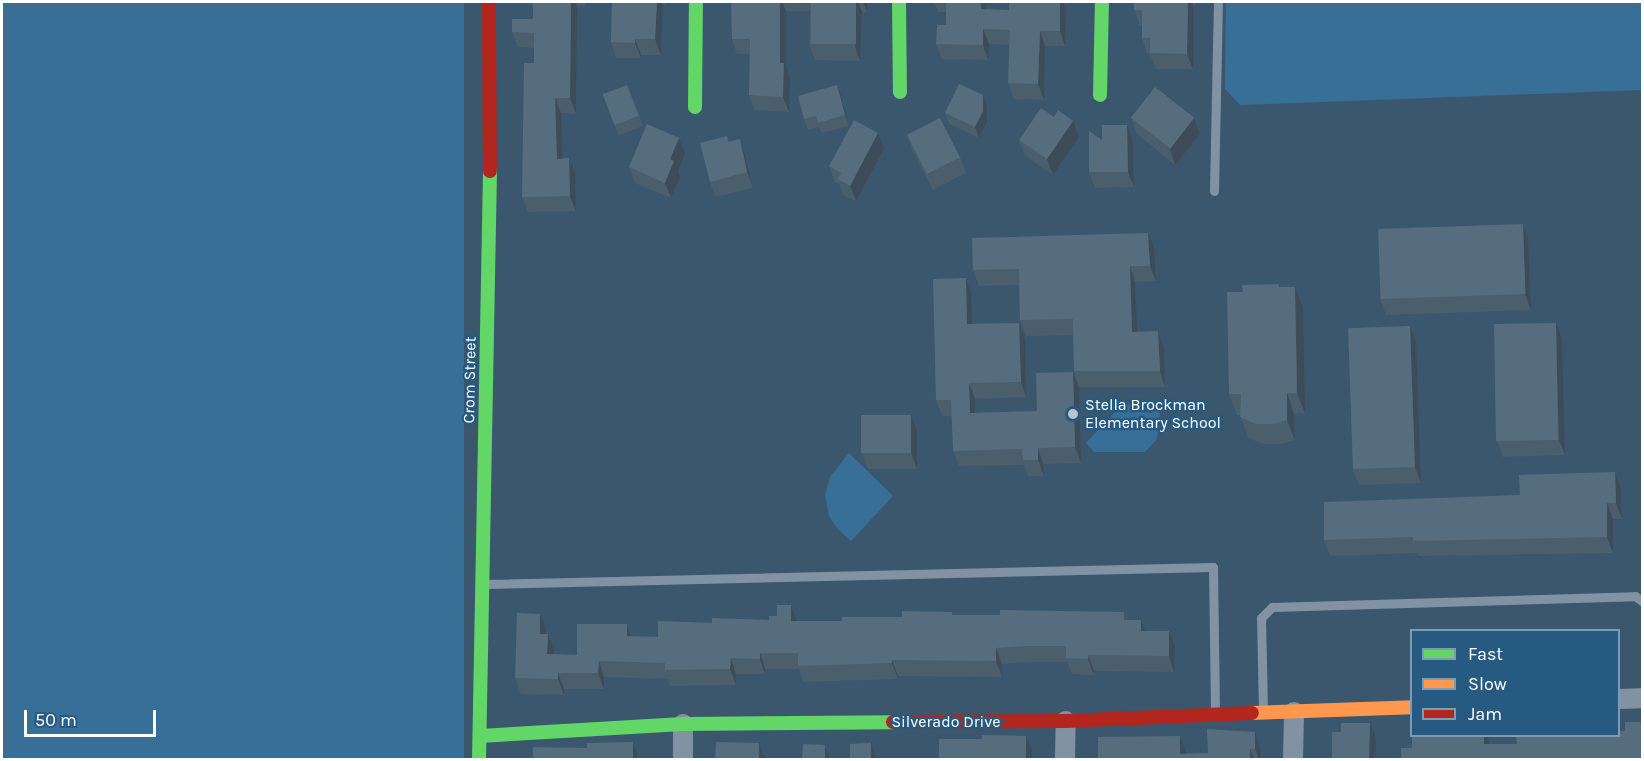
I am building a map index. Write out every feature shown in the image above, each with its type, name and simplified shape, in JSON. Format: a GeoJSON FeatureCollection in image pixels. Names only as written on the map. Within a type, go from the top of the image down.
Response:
{"type":"FeatureCollection","features":[{"type":"Feature","properties":{"kind":"street","name":"Crom Street"},"geometry":{"type":"LineString","coordinates":[[479,759],[491,136],[489,2]]}},
{"type":"Feature","properties":{"kind":"street"},"geometry":{"type":"LineString","coordinates":[[695,107],[696,2]]}},
{"type":"Feature","properties":{"kind":"street"},"geometry":{"type":"LineString","coordinates":[[899,2],[900,92]]}},
{"type":"Feature","properties":{"kind":"street"},"geometry":{"type":"LineString","coordinates":[[1100,95],[1102,2]]}},
{"type":"Feature","properties":{"kind":"street"},"geometry":{"type":"LineString","coordinates":[[1620,699],[1642,698]]}},
{"type":"Feature","properties":{"kind":"street","name":"Silverado Drive"},"geometry":{"type":"LineString","coordinates":[[480,736],[683,724],[1066,721],[1410,707]]}},
{"type":"Feature","properties":{"kind":"street"},"geometry":{"type":"LineString","coordinates":[[1293,759],[1294,712]]}},
{"type":"Feature","properties":{"kind":"street"},"geometry":{"type":"LineString","coordinates":[[1065,759],[1066,721]]}},
{"type":"Feature","properties":{"kind":"street"},"geometry":{"type":"LineString","coordinates":[[683,724],[683,759]]}},
{"type":"Feature","properties":{"kind":"lane"},"geometry":{"type":"LineString","coordinates":[[1214,191],[1218,2]]}},
{"type":"Feature","properties":{"kind":"lane"},"geometry":{"type":"LineString","coordinates":[[483,584],[1213,567],[1215,715]]}},
{"type":"Feature","properties":{"kind":"lane"},"geometry":{"type":"LineString","coordinates":[[1263,713],[1261,618],[1272,607],[1635,596],[1642,601]]}},
{"type":"Feature","properties":{"kind":"shaded area"},"geometry":{"type":"Polygon","coordinates":[[[2,2],[464,2],[464,759],[2,759],[2,2]]]}},
{"type":"Feature","properties":{"kind":"shaded area"},"geometry":{"type":"Polygon","coordinates":[[[1226,2],[1642,2],[1642,90],[1240,105],[1225,89],[1226,2]]]}},
{"type":"Feature","properties":{"kind":"shaded area"},"geometry":{"type":"Polygon","coordinates":[[[1161,403],[1157,439],[1145,452],[1094,452],[1086,443],[1115,412],[1126,405],[1135,404],[1139,411],[1151,413],[1161,403]]]}},
{"type":"Feature","properties":{"kind":"shaded area"},"geometry":{"type":"Polygon","coordinates":[[[849,453],[893,496],[851,541],[836,527],[829,516],[825,495],[830,477],[849,453]]]}},
{"type":"Feature","properties":{"kind":"building"},"geometry":{"type":"Polygon","coordinates":[[[533,2],[571,2],[570,98],[555,98],[557,159],[569,158],[570,196],[522,197],[524,63],[534,63],[534,33],[512,32],[512,19],[533,19],[533,2]]]}},
{"type":"Feature","properties":{"kind":"building"},"geometry":{"type":"Polygon","coordinates":[[[612,2],[657,2],[655,39],[635,39],[635,43],[611,42],[612,2]]]}},
{"type":"Feature","properties":{"kind":"building"},"geometry":{"type":"Polygon","coordinates":[[[731,2],[780,2],[780,63],[784,63],[783,97],[749,95],[750,39],[732,39],[731,2]]]}},
{"type":"Feature","properties":{"kind":"building"},"geometry":{"type":"Polygon","coordinates":[[[811,2],[856,2],[856,44],[811,44],[811,2]]]}},
{"type":"Feature","properties":{"kind":"building"},"geometry":{"type":"Polygon","coordinates":[[[946,2],[981,2],[981,9],[1009,10],[1009,2],[1060,2],[1060,31],[1040,31],[1038,84],[1008,83],[1010,30],[983,29],[983,45],[936,44],[937,25],[946,25],[946,2]]]}},
{"type":"Feature","properties":{"kind":"building"},"geometry":{"type":"Polygon","coordinates":[[[1134,2],[1188,2],[1187,54],[1150,53],[1150,38],[1142,38],[1142,10],[1134,10],[1134,2]]]}},
{"type":"Feature","properties":{"kind":"building"},"geometry":{"type":"Polygon","coordinates":[[[959,84],[983,95],[983,111],[975,127],[945,113],[959,84]]]}},
{"type":"Feature","properties":{"kind":"building"},"geometry":{"type":"Polygon","coordinates":[[[627,85],[639,116],[615,125],[603,94],[627,85]]]}},
{"type":"Feature","properties":{"kind":"building"},"geometry":{"type":"Polygon","coordinates":[[[837,85],[845,115],[818,123],[816,116],[804,119],[798,96],[837,85]]]}},
{"type":"Feature","properties":{"kind":"building"},"geometry":{"type":"Polygon","coordinates":[[[1155,87],[1194,118],[1170,149],[1131,118],[1155,87]]]}},
{"type":"Feature","properties":{"kind":"building"},"geometry":{"type":"Polygon","coordinates":[[[1041,108],[1054,117],[1058,110],[1073,121],[1047,159],[1019,140],[1041,108]]]}},
{"type":"Feature","properties":{"kind":"building"},"geometry":{"type":"Polygon","coordinates":[[[940,118],[960,157],[927,174],[907,135],[940,118]]]}},
{"type":"Feature","properties":{"kind":"building"},"geometry":{"type":"Polygon","coordinates":[[[854,120],[878,133],[850,186],[838,179],[841,173],[829,166],[854,120]]]}},
{"type":"Feature","properties":{"kind":"building"},"geometry":{"type":"Polygon","coordinates":[[[647,124],[679,138],[670,159],[674,161],[665,183],[629,167],[647,124]]]}},
{"type":"Feature","properties":{"kind":"building"},"geometry":{"type":"Polygon","coordinates":[[[1102,125],[1127,125],[1128,172],[1089,172],[1089,131],[1102,140],[1102,125]]]}},
{"type":"Feature","properties":{"kind":"building"},"geometry":{"type":"Polygon","coordinates":[[[727,136],[728,142],[740,139],[747,172],[710,182],[700,143],[727,136]]]}},
{"type":"Feature","properties":{"kind":"building"},"geometry":{"type":"Polygon","coordinates":[[[1523,224],[1525,294],[1381,299],[1378,229],[1523,224]]]}},
{"type":"Feature","properties":{"kind":"building"},"geometry":{"type":"Polygon","coordinates":[[[1148,233],[1150,266],[1130,266],[1132,332],[1158,331],[1160,371],[1074,371],[1073,319],[1020,320],[1019,269],[973,270],[972,238],[1148,233]]]}},
{"type":"Feature","properties":{"kind":"building"},"geometry":{"type":"Polygon","coordinates":[[[966,278],[967,324],[1019,323],[1021,382],[969,383],[970,413],[1037,411],[1036,373],[1073,372],[1075,447],[1038,448],[1038,460],[1023,460],[1022,449],[953,451],[951,400],[936,400],[933,279],[966,278]]]}},
{"type":"Feature","properties":{"kind":"building"},"geometry":{"type":"Polygon","coordinates":[[[1279,284],[1279,287],[1295,287],[1297,393],[1287,393],[1287,420],[1274,424],[1256,424],[1240,417],[1241,394],[1229,394],[1227,292],[1243,292],[1242,285],[1279,284]]]}},
{"type":"Feature","properties":{"kind":"building"},"geometry":{"type":"Polygon","coordinates":[[[1556,323],[1558,440],[1496,441],[1494,324],[1556,323]]]}},
{"type":"Feature","properties":{"kind":"building"},"geometry":{"type":"Polygon","coordinates":[[[1410,326],[1415,467],[1353,469],[1348,328],[1410,326]]]}},
{"type":"Feature","properties":{"kind":"building"},"geometry":{"type":"Polygon","coordinates":[[[861,415],[911,415],[911,453],[861,453],[861,415]]]}},
{"type":"Feature","properties":{"kind":"building"},"geometry":{"type":"Polygon","coordinates":[[[1615,472],[1616,503],[1607,503],[1607,537],[1413,541],[1413,537],[1324,540],[1324,502],[1520,495],[1519,475],[1615,472]]]}},
{"type":"Feature","properties":{"kind":"building"},"geometry":{"type":"Polygon","coordinates":[[[777,605],[791,605],[791,621],[842,621],[842,617],[902,617],[902,611],[952,612],[952,615],[1000,615],[1000,610],[1124,612],[1124,620],[1141,620],[1141,631],[1169,631],[1169,656],[1088,655],[1088,659],[1066,658],[1066,646],[1025,646],[996,648],[996,661],[892,660],[892,663],[798,666],[798,653],[760,653],[760,659],[731,658],[730,669],[665,670],[665,663],[599,661],[598,673],[558,673],[558,679],[515,678],[517,613],[540,614],[540,634],[548,634],[547,654],[577,655],[577,624],[627,624],[627,636],[658,637],[658,621],[712,623],[712,618],[769,620],[769,616],[777,616],[777,605]]]}},
{"type":"Feature","properties":{"kind":"building"},"geometry":{"type":"Polygon","coordinates":[[[1625,722],[1642,722],[1642,759],[1401,759],[1401,748],[1412,748],[1412,737],[1484,737],[1484,744],[1517,744],[1516,737],[1620,737],[1620,731],[1625,731],[1625,722]]]}},
{"type":"Feature","properties":{"kind":"building"},"geometry":{"type":"Polygon","coordinates":[[[1341,723],[1370,723],[1369,759],[1332,759],[1332,732],[1341,732],[1341,723]]]}},
{"type":"Feature","properties":{"kind":"building"},"geometry":{"type":"Polygon","coordinates":[[[1207,729],[1255,732],[1255,749],[1250,749],[1250,759],[1098,759],[1098,737],[1180,736],[1180,754],[1208,753],[1207,729]]]}},
{"type":"Feature","properties":{"kind":"building"},"geometry":{"type":"Polygon","coordinates":[[[982,735],[1026,736],[1026,759],[939,759],[939,739],[982,739],[982,735]]]}},
{"type":"Feature","properties":{"kind":"building"},"geometry":{"type":"Polygon","coordinates":[[[633,742],[633,759],[533,759],[533,747],[587,748],[587,743],[633,742]]]}},
{"type":"Feature","properties":{"kind":"building"},"geometry":{"type":"Polygon","coordinates":[[[716,742],[759,743],[759,758],[802,759],[715,759],[716,742]]]}},
{"type":"Feature","properties":{"kind":"building"},"geometry":{"type":"Polygon","coordinates":[[[871,743],[871,758],[939,759],[850,759],[850,744],[871,743]]]}},
{"type":"Feature","properties":{"kind":"building"},"geometry":{"type":"Polygon","coordinates":[[[803,744],[825,745],[825,759],[802,759],[803,744]]]}},
{"type":"Feature","properties":{"kind":"traffic: fast"},"geometry":{"type":"LineString","coordinates":[[695,107],[696,2]]}},
{"type":"Feature","properties":{"kind":"traffic: fast"},"geometry":{"type":"LineString","coordinates":[[899,2],[900,92]]}},
{"type":"Feature","properties":{"kind":"traffic: fast"},"geometry":{"type":"LineString","coordinates":[[1100,95],[1102,2]]}},
{"type":"Feature","properties":{"kind":"traffic: fast"},"geometry":{"type":"LineString","coordinates":[[479,760],[490,171]]}},
{"type":"Feature","properties":{"kind":"traffic: fast"},"geometry":{"type":"LineString","coordinates":[[480,736],[683,724],[893,722]]}},
{"type":"Feature","properties":{"kind":"traffic: slow"},"geometry":{"type":"LineString","coordinates":[[1252,713],[1410,707]]}},
{"type":"Feature","properties":{"kind":"traffic: jam"},"geometry":{"type":"LineString","coordinates":[[489,2],[490,171]]}},
{"type":"Feature","properties":{"kind":"traffic: jam"},"geometry":{"type":"LineString","coordinates":[[893,722],[1066,721],[1252,713]]}},
{"type":"Feature","properties":{"kind":"place","name":"Stella Brockman Elementary School"},"geometry":{"type":"Point","coordinates":[1073,414]}}]}
